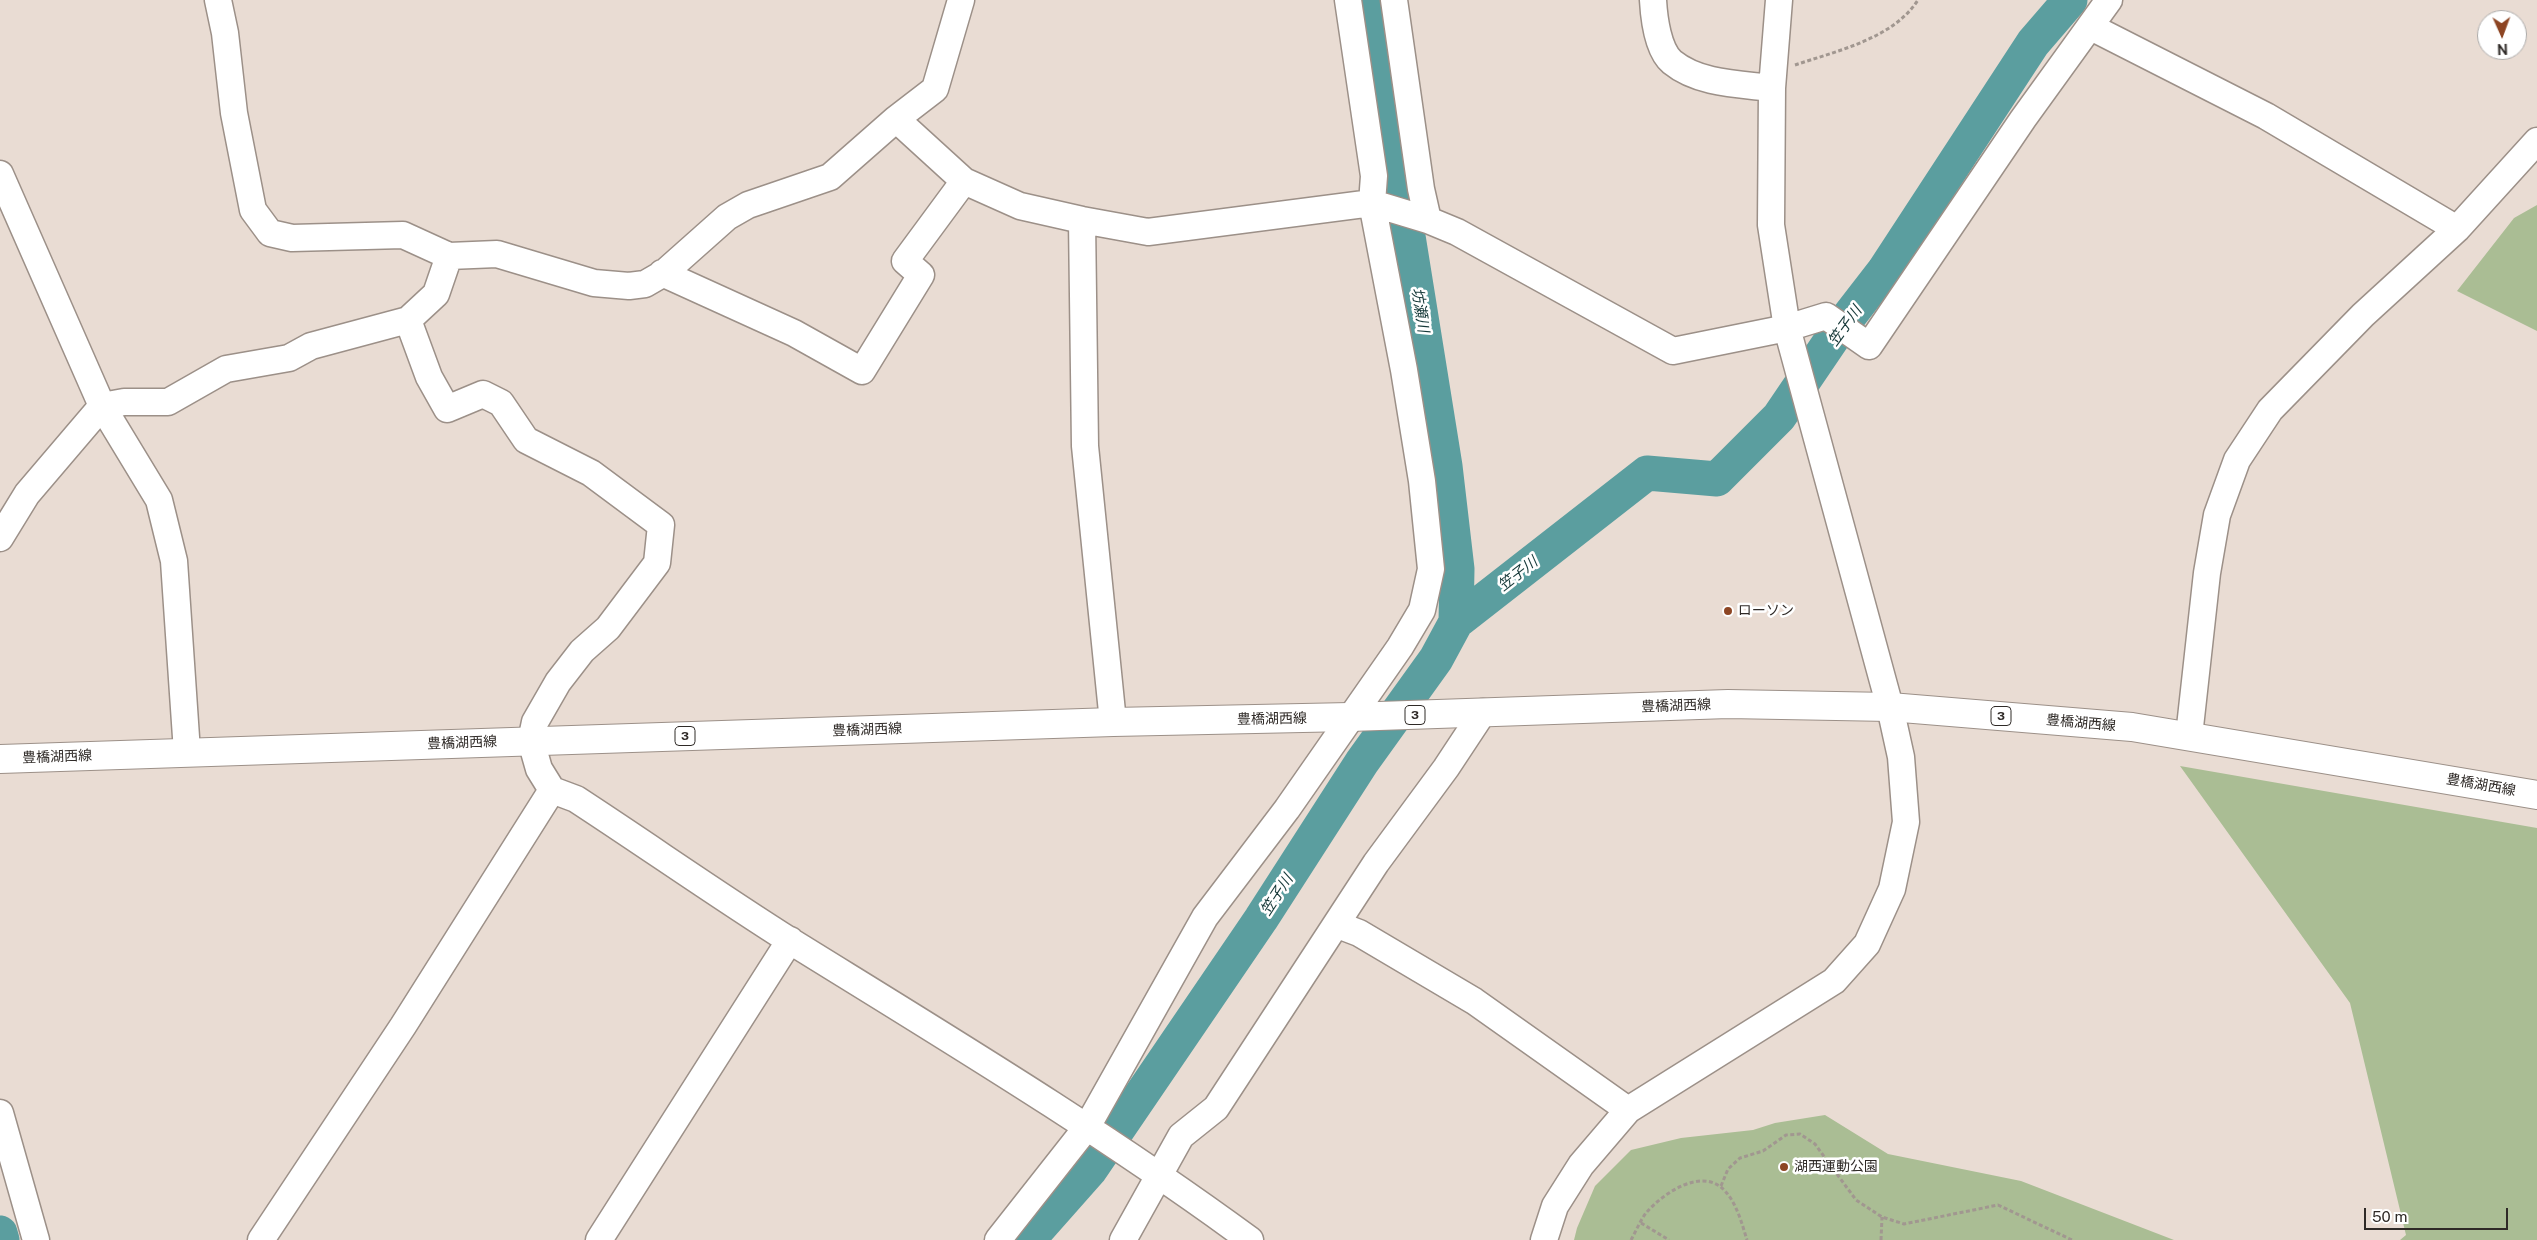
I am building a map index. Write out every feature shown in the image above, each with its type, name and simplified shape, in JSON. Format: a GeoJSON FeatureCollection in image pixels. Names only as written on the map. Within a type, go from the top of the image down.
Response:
{"type":"FeatureCollection","features":[{"type":"Feature","properties":{"kind":"main road","name":"豊橋湖西線"},"geometry":{"type":"LineString","coordinates":[[0,759],[1113,722],[1360,717],[1728,704],[1890,707],[2132,727],[2537,795]]}},
{"type":"Feature","properties":{"kind":"street"},"geometry":{"type":"LineString","coordinates":[[218,0],[225,33],[234,113],[253,210],[270,233],[292,238],[403,235],[449,256],[497,254],[594,283],[629,286],[645,284],[662,273],[727,217],[748,205],[830,177],[896,119],[935,89],[961,0]]}},
{"type":"Feature","properties":{"kind":"street"},"geometry":{"type":"LineString","coordinates":[[998,1240],[1087,1127],[1205,917],[1360,717],[1422,610],[1431,569],[1422,482],[1348,0]]}},
{"type":"Feature","properties":{"kind":"street"},"geometry":{"type":"LineString","coordinates":[[1394,0],[1424,219]]}},
{"type":"Feature","properties":{"kind":"street"},"geometry":{"type":"LineString","coordinates":[[1652,0],[1657,35],[1671,61],[1697,76],[1773,81]]}},
{"type":"Feature","properties":{"kind":"street"},"geometry":{"type":"LineString","coordinates":[[1544,1240],[1555,1206],[1580,1165],[1628,1110],[1834,981],[1867,944],[1892,888],[1906,822],[1901,757],[1890,707],[1787,328],[1771,225],[1773,81],[1779,0]]}},
{"type":"Feature","properties":{"kind":"street"},"geometry":{"type":"LineString","coordinates":[[896,119],[964,182],[1020,206],[1148,232],[1378,205],[1424,219],[1457,232],[1673,351],[1787,328],[1826,316],[1869,346],[2023,119],[2092,27],[2109,0]]}},
{"type":"Feature","properties":{"kind":"street"},"geometry":{"type":"LineString","coordinates":[[2092,27],[2266,116],[2457,229]]}},
{"type":"Feature","properties":{"kind":"street"},"geometry":{"type":"LineString","coordinates":[[2189,736],[2207,573],[2216,515],[2237,460],[2270,410],[2363,315],[2457,229],[2537,141]]}},
{"type":"Feature","properties":{"kind":"street"},"geometry":{"type":"LineString","coordinates":[[0,174],[102,406],[159,500],[174,560],[187,752]]}},
{"type":"Feature","properties":{"kind":"street"},"geometry":{"type":"LineString","coordinates":[[662,273],[794,333],[862,371],[921,275],[905,261],[964,182]]}},
{"type":"Feature","properties":{"kind":"street"},"geometry":{"type":"LineString","coordinates":[[1082,220],[1085,446],[1113,722]]}},
{"type":"Feature","properties":{"kind":"street"},"geometry":{"type":"LineString","coordinates":[[0,538],[27,494],[102,406],[124,402],[168,402],[226,369],[289,358],[311,346],[408,320],[436,294],[449,256]]}},
{"type":"Feature","properties":{"kind":"street"},"geometry":{"type":"LineString","coordinates":[[408,320],[429,377],[447,409],[483,394],[501,403],[526,440],[591,473],[661,525],[656,563],[608,628],[582,651],[558,682],[534,722],[531,741],[538,769],[552,790],[576,798],[790,940],[995,1066],[1154,1170],[1250,1240]]}},
{"type":"Feature","properties":{"kind":"street"},"geometry":{"type":"LineString","coordinates":[[1123,1240],[1154,1170],[1181,1136],[1216,1108],[1338,925],[1376,863],[1446,768],[1471,712]]}},
{"type":"Feature","properties":{"kind":"street"},"geometry":{"type":"LineString","coordinates":[[262,1240],[398,1034],[552,790]]}},
{"type":"Feature","properties":{"kind":"street"},"geometry":{"type":"LineString","coordinates":[[1338,925],[1359,933],[1474,1001],[1628,1110]]}},
{"type":"Feature","properties":{"kind":"street"},"geometry":{"type":"LineString","coordinates":[[599,1240],[790,940]]}},
{"type":"Feature","properties":{"kind":"street"},"geometry":{"type":"LineString","coordinates":[[0,1113],[36,1240]]}},
{"type":"Feature","properties":{"kind":"path"},"geometry":{"type":"LineString","coordinates":[[1773,81],[1879,34],[1902,20],[1918,0]]}},
{"type":"Feature","properties":{"kind":"path"},"geometry":{"type":"LineString","coordinates":[[1721,1186],[1728,1169],[1740,1158],[1763,1150],[1786,1135],[1800,1134],[1815,1144],[1856,1200],[1882,1217],[1904,1224],[1998,1205],[2072,1240]]}},
{"type":"Feature","properties":{"kind":"path"},"geometry":{"type":"LineString","coordinates":[[1631,1240],[1654,1206],[1682,1186],[1700,1180],[1712,1181],[1727,1192],[1737,1211],[1747,1240]]}},
{"type":"Feature","properties":{"kind":"path"},"geometry":{"type":"LineString","coordinates":[[1881,1240],[1882,1217]]}},
{"type":"Feature","properties":{"kind":"path"},"geometry":{"type":"LineString","coordinates":[[1641,1223],[1669,1240]]}},
{"type":"Feature","properties":{"kind":"green space"},"geometry":{"type":"Polygon","coordinates":[[[2537,205],[2537,331],[2457,291],[2514,218],[2537,205]]]}},
{"type":"Feature","properties":{"kind":"green space"},"geometry":{"type":"Polygon","coordinates":[[[2180,766],[2537,828],[2537,1240],[2400,1240],[2406,1235],[2350,1003],[2180,766]]]}},
{"type":"Feature","properties":{"kind":"green space","name":"湖西運動公園"},"geometry":{"type":"Polygon","coordinates":[[[1825,1115],[1888,1154],[2021,1181],[2174,1240],[1574,1240],[1577,1228],[1595,1186],[1631,1150],[1681,1138],[1753,1130],[1775,1123],[1825,1115]]]}},
{"type":"Feature","properties":{"kind":"waterway","name":"坊瀬川"},"geometry":{"type":"LineString","coordinates":[[1370,0],[1445,466],[1457,569],[1456,622]]}},
{"type":"Feature","properties":{"kind":"waterway","name":"笠子川"},"geometry":{"type":"LineString","coordinates":[[1028,1240],[1090,1170],[1261,919],[1362,762],[1436,659],[1456,622],[1647,473],[1717,479],[1779,417],[1836,333],[1884,271],[2033,43],[2070,0]]}},
{"type":"Feature","properties":{"kind":"waterway"},"geometry":{"type":"LineString","coordinates":[[0,1233],[2,1240]]}},
{"type":"Feature","properties":{"kind":"place","name":"ローソン"},"geometry":{"type":"Point","coordinates":[1728,611]}},
{"type":"Feature","properties":{"kind":"place","name":"湖西運動公園"},"geometry":{"type":"Point","coordinates":[1784,1167]}}]}
